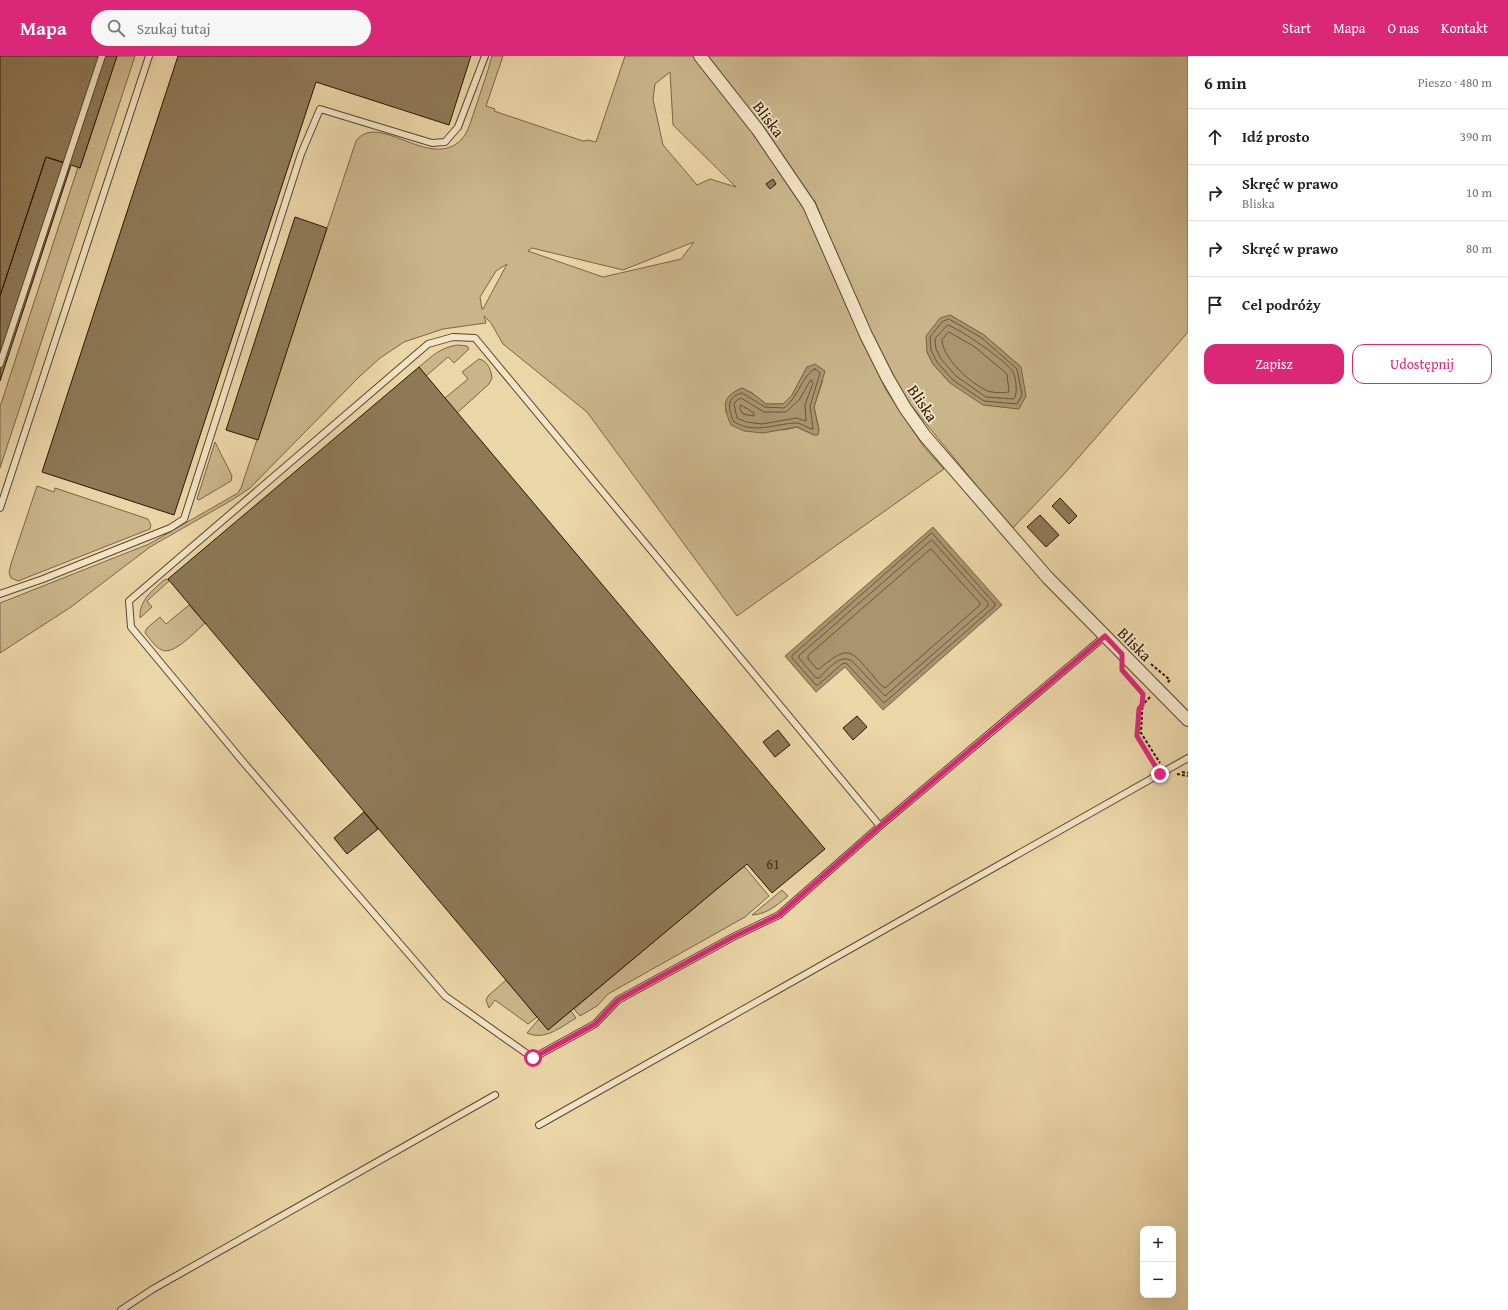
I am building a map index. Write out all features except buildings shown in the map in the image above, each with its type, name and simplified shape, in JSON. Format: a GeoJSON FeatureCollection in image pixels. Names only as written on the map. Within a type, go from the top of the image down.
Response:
{"type":"FeatureCollection","features":[{"type":"Feature","properties":{"kind":"street","name":"Bliska"},"geometry":{"type":"LineString","coordinates":[[700,56],[767,142],[809,205],[866,335],[904,408],[925,436],[1047,577],[1188,720]]}},
{"type":"Feature","properties":{"kind":"lane"},"geometry":{"type":"LineString","coordinates":[[0,364],[102,56]]}},
{"type":"Feature","properties":{"kind":"lane"},"geometry":{"type":"LineString","coordinates":[[0,508],[149,56]]}},
{"type":"Feature","properties":{"kind":"lane"},"geometry":{"type":"LineString","coordinates":[[0,594],[64,571],[170,528],[184,519],[301,154],[308,143],[320,109],[432,143],[445,142],[458,127],[485,56]]}},
{"type":"Feature","properties":{"kind":"lane"},"geometry":{"type":"LineString","coordinates":[[880,826],[475,338],[453,337],[428,344],[129,601],[131,627],[244,763],[445,996],[533,1058],[595,1024],[618,1000],[733,937],[779,915],[880,826],[1105,636]]}},
{"type":"Feature","properties":{"kind":"lane"},"geometry":{"type":"LineString","coordinates":[[539,1125],[1188,758]]}},
{"type":"Feature","properties":{"kind":"lane"},"geometry":{"type":"LineString","coordinates":[[121,1310],[153,1289],[496,1095]]}},
{"type":"Feature","properties":{"kind":"path"},"geometry":{"type":"LineString","coordinates":[[1148,661],[1170,680],[1164,684]]}},
{"type":"Feature","properties":{"kind":"path"},"geometry":{"type":"LineString","coordinates":[[1138,688],[1143,694],[1141,733],[1162,766]]}},
{"type":"Feature","properties":{"kind":"path"},"geometry":{"type":"LineString","coordinates":[[1154,693],[1139,709],[1137,736],[1162,778],[1172,774],[1188,776]]}},
{"type":"Feature","properties":{"kind":"path"},"geometry":{"type":"LineString","coordinates":[[1173,771],[1188,773]]}},
{"type":"Feature","properties":{"kind":"shaded area"},"geometry":{"type":"Polygon","coordinates":[[[117,56],[135,56],[0,468],[0,407],[78,167],[80,168],[117,56]]]}},
{"type":"Feature","properties":{"kind":"shaded area"},"geometry":{"type":"Polygon","coordinates":[[[492,56],[503,56],[486,106],[495,109],[494,111],[583,141],[588,140],[596,142],[625,56],[1188,56],[1188,332],[1065,473],[1012,529],[906,399],[849,286],[815,201],[802,203],[886,390],[924,447],[944,469],[737,616],[587,412],[503,344],[491,323],[484,316],[486,323],[443,329],[404,342],[380,358],[359,377],[250,488],[150,547],[71,607],[0,653],[0,603],[149,544],[238,493],[241,488],[356,141],[366,133],[379,132],[423,147],[439,149],[453,146],[465,135],[468,129],[492,56]],[[670,72],[655,84],[653,99],[663,145],[697,185],[710,179],[736,187],[673,125],[670,72]],[[694,242],[623,270],[532,248],[528,251],[603,277],[681,259],[694,242]],[[507,264],[496,271],[480,297],[482,309],[507,264]],[[950,315],[927,352],[933,364],[950,383],[1021,367],[984,335],[950,315]],[[807,367],[792,395],[783,404],[766,404],[752,393],[742,388],[734,392],[727,401],[726,413],[784,430],[797,427],[814,435],[819,430],[814,407],[823,380],[807,367]]]}},
{"type":"Feature","properties":{"kind":"shaded area"},"geometry":{"type":"Polygon","coordinates":[[[458,345],[467,346],[469,349],[454,363],[448,357],[426,376],[419,367],[442,350],[458,345]]]}},
{"type":"Feature","properties":{"kind":"shaded area"},"geometry":{"type":"Polygon","coordinates":[[[479,359],[485,362],[488,366],[492,378],[489,384],[457,413],[445,398],[468,379],[462,372],[479,359]]]}},
{"type":"Feature","properties":{"kind":"shaded area"},"geometry":{"type":"Polygon","coordinates":[[[215,442],[232,476],[231,481],[199,500],[197,499],[215,442]]]}},
{"type":"Feature","properties":{"kind":"shaded area"},"geometry":{"type":"Polygon","coordinates":[[[37,486],[54,492],[55,488],[148,519],[151,525],[150,529],[18,581],[11,578],[9,573],[37,486]]]}},
{"type":"Feature","properties":{"kind":"shaded area"},"geometry":{"type":"Polygon","coordinates":[[[168,579],[169,581],[147,601],[152,607],[140,618],[140,612],[144,601],[155,588],[164,580],[168,579]]]}},
{"type":"Feature","properties":{"kind":"shaded area"},"geometry":{"type":"Polygon","coordinates":[[[189,605],[205,623],[178,646],[167,651],[158,648],[146,634],[145,632],[147,628],[160,617],[166,624],[189,605]]]}},
{"type":"Feature","properties":{"kind":"shaded area"},"geometry":{"type":"Polygon","coordinates":[[[744,866],[769,896],[745,917],[608,994],[597,1006],[580,1016],[574,1009],[744,866]]]}},
{"type":"Feature","properties":{"kind":"shaded area"},"geometry":{"type":"Polygon","coordinates":[[[782,890],[788,896],[767,911],[752,915],[782,890]]]}},
{"type":"Feature","properties":{"kind":"shaded area"},"geometry":{"type":"Polygon","coordinates":[[[506,980],[537,1017],[528,1024],[495,1000],[489,1008],[486,1000],[488,996],[506,980]]]}},
{"type":"Feature","properties":{"kind":"shaded area"},"geometry":{"type":"Polygon","coordinates":[[[571,1011],[576,1018],[553,1032],[540,1035],[527,1033],[539,1019],[548,1030],[571,1011]]]}},
{"type":"Feature","properties":{"kind":"water"},"geometry":{"type":"Polygon","coordinates":[[[950,315],[984,335],[1021,367],[1026,396],[1019,409],[983,405],[950,383],[933,364],[927,352],[926,336],[940,318],[950,315]]]}},
{"type":"Feature","properties":{"kind":"water"},"geometry":{"type":"Polygon","coordinates":[[[815,364],[825,371],[814,407],[819,430],[818,435],[814,435],[797,427],[763,433],[744,431],[731,425],[725,407],[727,399],[735,391],[742,388],[752,393],[766,404],[783,404],[792,395],[807,367],[815,364]]]}},
{"type":"Feature","properties":{"kind":"water"},"geometry":{"type":"Polygon","coordinates":[[[933,527],[1002,605],[883,710],[845,667],[816,692],[785,656],[933,527]]]}},
{"type":"Feature","properties":{"kind":"route"},"geometry":{"type":"LineString","coordinates":[[533,1058],[595,1024],[618,1000],[733,937],[779,915],[816,884],[880,826],[1105,636],[1122,654],[1122,670],[1143,694],[1142,705],[1139,709],[1137,736],[1160,774]]}}]}
